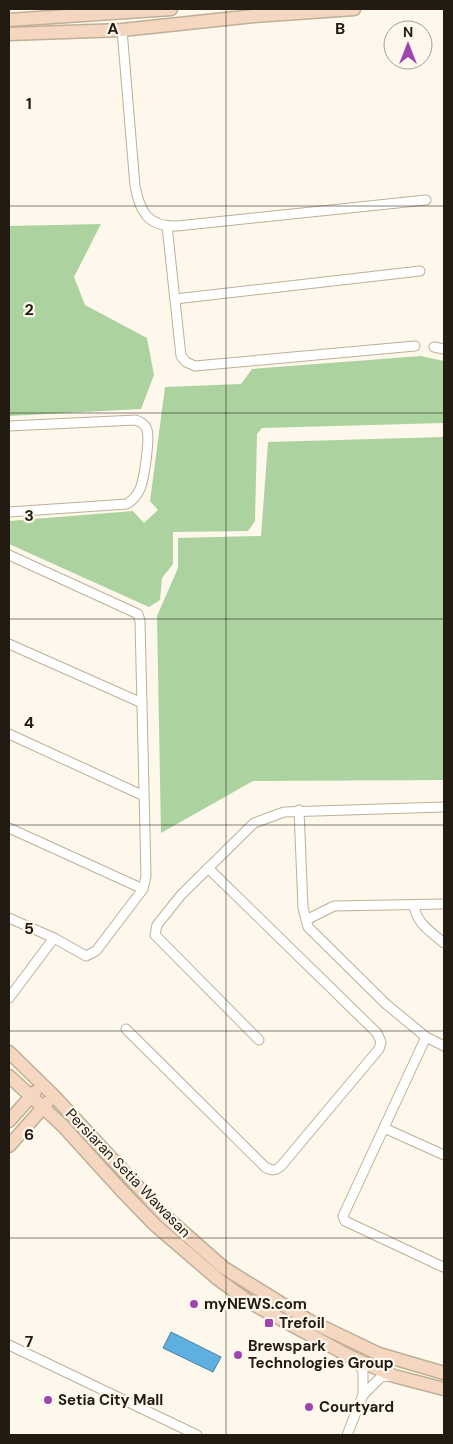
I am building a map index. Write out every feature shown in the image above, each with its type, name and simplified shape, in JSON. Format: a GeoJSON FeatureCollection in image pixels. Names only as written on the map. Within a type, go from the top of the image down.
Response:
{"type":"FeatureCollection","features":[{"type":"Feature","properties":{"kind":"street"},"geometry":{"type":"LineString","coordinates":[[9,20],[171,9]]}},
{"type":"Feature","properties":{"kind":"street"},"geometry":{"type":"LineString","coordinates":[[9,34],[122,30],[307,10],[354,9]]}},
{"type":"Feature","properties":{"kind":"street"},"geometry":{"type":"LineString","coordinates":[[122,30],[138,204],[146,217],[156,223],[167,226],[426,200]]}},
{"type":"Feature","properties":{"kind":"street"},"geometry":{"type":"LineString","coordinates":[[167,226],[181,356],[186,362],[195,366],[415,346]]}},
{"type":"Feature","properties":{"kind":"street"},"geometry":{"type":"LineString","coordinates":[[175,299],[420,271]]}},
{"type":"Feature","properties":{"kind":"street"},"geometry":{"type":"LineString","coordinates":[[434,347],[444,349]]}},
{"type":"Feature","properties":{"kind":"street"},"geometry":{"type":"LineString","coordinates":[[9,426],[136,420],[144,424],[148,431],[146,458],[140,489],[135,498],[127,504],[9,512]]}},
{"type":"Feature","properties":{"kind":"street"},"geometry":{"type":"LineString","coordinates":[[9,554],[138,614],[140,621],[146,876],[143,888],[96,951],[86,956],[54,938],[9,918]]}},
{"type":"Feature","properties":{"kind":"street"},"geometry":{"type":"LineString","coordinates":[[9,644],[142,703]]}},
{"type":"Feature","properties":{"kind":"street"},"geometry":{"type":"LineString","coordinates":[[9,734],[144,796]]}},
{"type":"Feature","properties":{"kind":"street"},"geometry":{"type":"LineString","coordinates":[[259,1040],[155,935],[157,925],[181,895],[254,823],[284,812],[300,810],[444,807]]}},
{"type":"Feature","properties":{"kind":"street"},"geometry":{"type":"LineString","coordinates":[[300,810],[303,908],[308,927],[379,997],[426,1037],[444,1046]]}},
{"type":"Feature","properties":{"kind":"street"},"geometry":{"type":"LineString","coordinates":[[9,828],[143,888]]}},
{"type":"Feature","properties":{"kind":"street"},"geometry":{"type":"LineString","coordinates":[[126,1029],[265,1167],[271,1170],[277,1170],[281,1166],[379,1049],[381,1042],[377,1033],[208,868]]}},
{"type":"Feature","properties":{"kind":"street"},"geometry":{"type":"LineString","coordinates":[[306,920],[334,906],[444,904]]}},
{"type":"Feature","properties":{"kind":"street"},"geometry":{"type":"LineString","coordinates":[[414,905],[419,921],[444,943]]}},
{"type":"Feature","properties":{"kind":"street"},"geometry":{"type":"LineString","coordinates":[[9,998],[54,938]]}},
{"type":"Feature","properties":{"kind":"street"},"geometry":{"type":"LineString","coordinates":[[426,1037],[343,1216],[345,1221],[443,1267]]}},
{"type":"Feature","properties":{"kind":"street","name":"Persiaran Setia Wawasan"},"geometry":{"type":"LineString","coordinates":[[9,1052],[54,1096],[165,1216],[224,1268],[308,1320],[378,1354],[444,1374]]}},
{"type":"Feature","properties":{"kind":"street","name":"Persiaran Setia Wawasan"},"geometry":{"type":"LineString","coordinates":[[9,1076],[63,1126],[155,1225],[219,1280],[251,1303],[349,1356],[394,1376],[444,1389]]}},
{"type":"Feature","properties":{"kind":"street"},"geometry":{"type":"LineString","coordinates":[[13,1116],[41,1084]]}},
{"type":"Feature","properties":{"kind":"street"},"geometry":{"type":"LineString","coordinates":[[13,1116],[21,1100],[20,1087]]}},
{"type":"Feature","properties":{"kind":"street"},"geometry":{"type":"LineString","coordinates":[[9,1146],[54,1096]]}},
{"type":"Feature","properties":{"kind":"street"},"geometry":{"type":"LineString","coordinates":[[28,1124],[50,1122],[63,1126]]}},
{"type":"Feature","properties":{"kind":"street"},"geometry":{"type":"LineString","coordinates":[[384,1128],[444,1155]]}},
{"type":"Feature","properties":{"kind":"street"},"geometry":{"type":"LineString","coordinates":[[9,1345],[197,1435]]}},
{"type":"Feature","properties":{"kind":"street"},"geometry":{"type":"LineString","coordinates":[[348,1435],[363,1395],[362,1370],[349,1356]]}},
{"type":"Feature","properties":{"kind":"street"},"geometry":{"type":"LineString","coordinates":[[363,1395],[381,1377],[394,1376]]}},
{"type":"Feature","properties":{"kind":"green space"},"geometry":{"type":"Polygon","coordinates":[[[101,224],[74,277],[85,305],[147,338],[154,375],[141,409],[9,416],[9,226],[101,224]]]}},
{"type":"Feature","properties":{"kind":"green space"},"geometry":{"type":"Polygon","coordinates":[[[421,356],[444,361],[444,423],[262,428],[257,434],[255,521],[248,531],[173,532],[173,564],[162,578],[160,600],[149,607],[9,544],[9,521],[133,511],[144,523],[158,510],[150,501],[165,387],[241,384],[252,369],[421,356]]]}},
{"type":"Feature","properties":{"kind":"green space"},"geometry":{"type":"Polygon","coordinates":[[[444,437],[444,780],[253,781],[161,833],[157,616],[178,568],[178,538],[261,536],[268,442],[444,437]]]}},
{"type":"Feature","properties":{"kind":"water"},"geometry":{"type":"Polygon","coordinates":[[[171,1332],[221,1357],[213,1372],[163,1348],[171,1332]]]}},
{"type":"Feature","properties":{"kind":"place","name":"myNEWS.com"},"geometry":{"type":"Point","coordinates":[194,1304]}},
{"type":"Feature","properties":{"kind":"place","name":"Trefoil"},"geometry":{"type":"Point","coordinates":[269,1323]}},
{"type":"Feature","properties":{"kind":"place","name":"Brewspark Technologies Group"},"geometry":{"type":"Point","coordinates":[238,1355]}},
{"type":"Feature","properties":{"kind":"place","name":"Setia City Mall"},"geometry":{"type":"Point","coordinates":[48,1400]}},
{"type":"Feature","properties":{"kind":"place","name":"Courtyard"},"geometry":{"type":"Point","coordinates":[309,1407]}}]}
